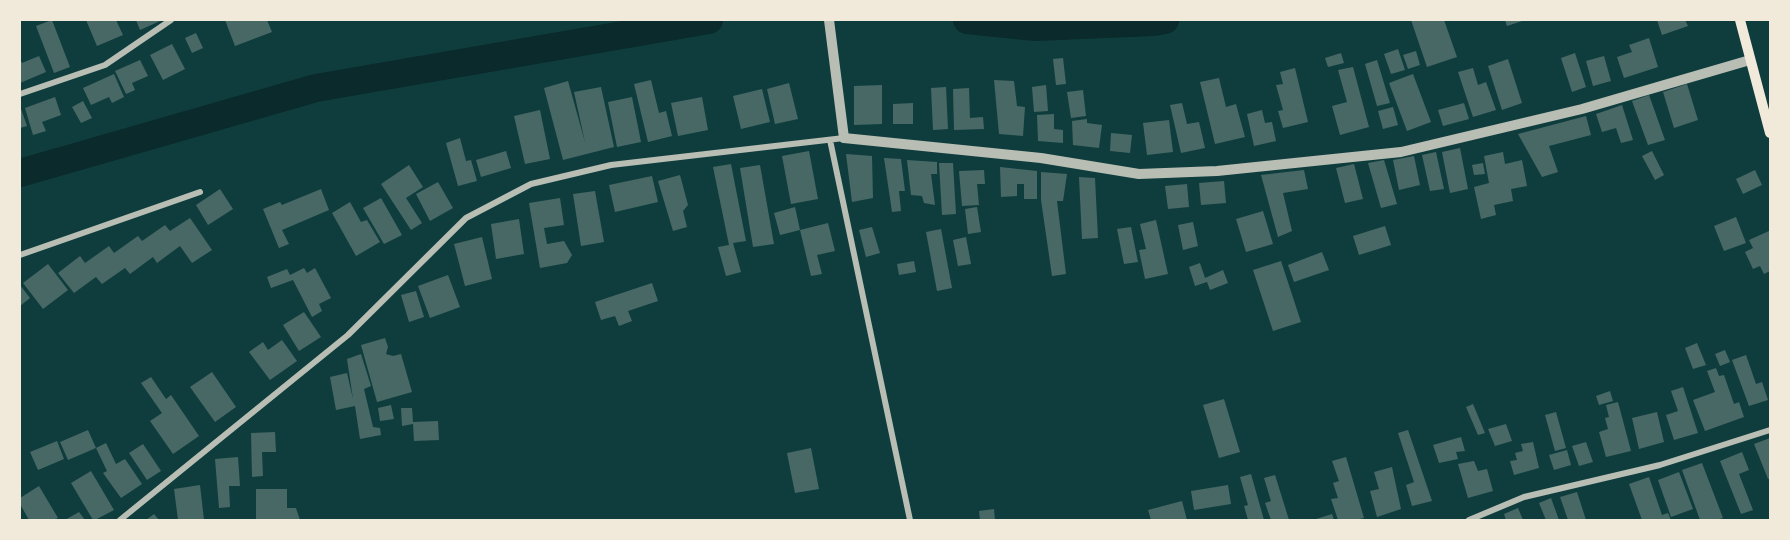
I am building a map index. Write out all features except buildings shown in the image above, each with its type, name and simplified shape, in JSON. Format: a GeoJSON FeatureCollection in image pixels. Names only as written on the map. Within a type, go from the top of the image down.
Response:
{"type":"FeatureCollection","features":[{"type":"Feature","properties":{"kind":"main road"},"geometry":{"type":"LineString","coordinates":[[1740,20],[1770,133]]}},
{"type":"Feature","properties":{"kind":"street"},"geometry":{"type":"LineString","coordinates":[[20,94],[105,65],[171,20]]}},
{"type":"Feature","properties":{"kind":"street"},"geometry":{"type":"LineString","coordinates":[[829,20],[844,138]]}},
{"type":"Feature","properties":{"kind":"street"},"geometry":{"type":"LineString","coordinates":[[120,520],[348,335],[466,218],[531,184],[610,165],[844,138],[1041,158],[1139,174],[1217,171],[1401,152],[1582,109],[1750,60]]}},
{"type":"Feature","properties":{"kind":"street"},"geometry":{"type":"LineString","coordinates":[[830,140],[910,520]]}},
{"type":"Feature","properties":{"kind":"street"},"geometry":{"type":"LineString","coordinates":[[20,255],[200,192]]}},
{"type":"Feature","properties":{"kind":"street"},"geometry":{"type":"LineString","coordinates":[[1469,520],[1524,497],[1660,465],[1770,430]]}},
{"type":"Feature","properties":{"kind":"waterway"},"geometry":{"type":"LineString","coordinates":[[20,173],[316,88],[709,20]]}},
{"type":"Feature","properties":{"kind":"waterway"},"geometry":{"type":"LineString","coordinates":[[967,20],[1035,27],[1165,20]]}}]}
